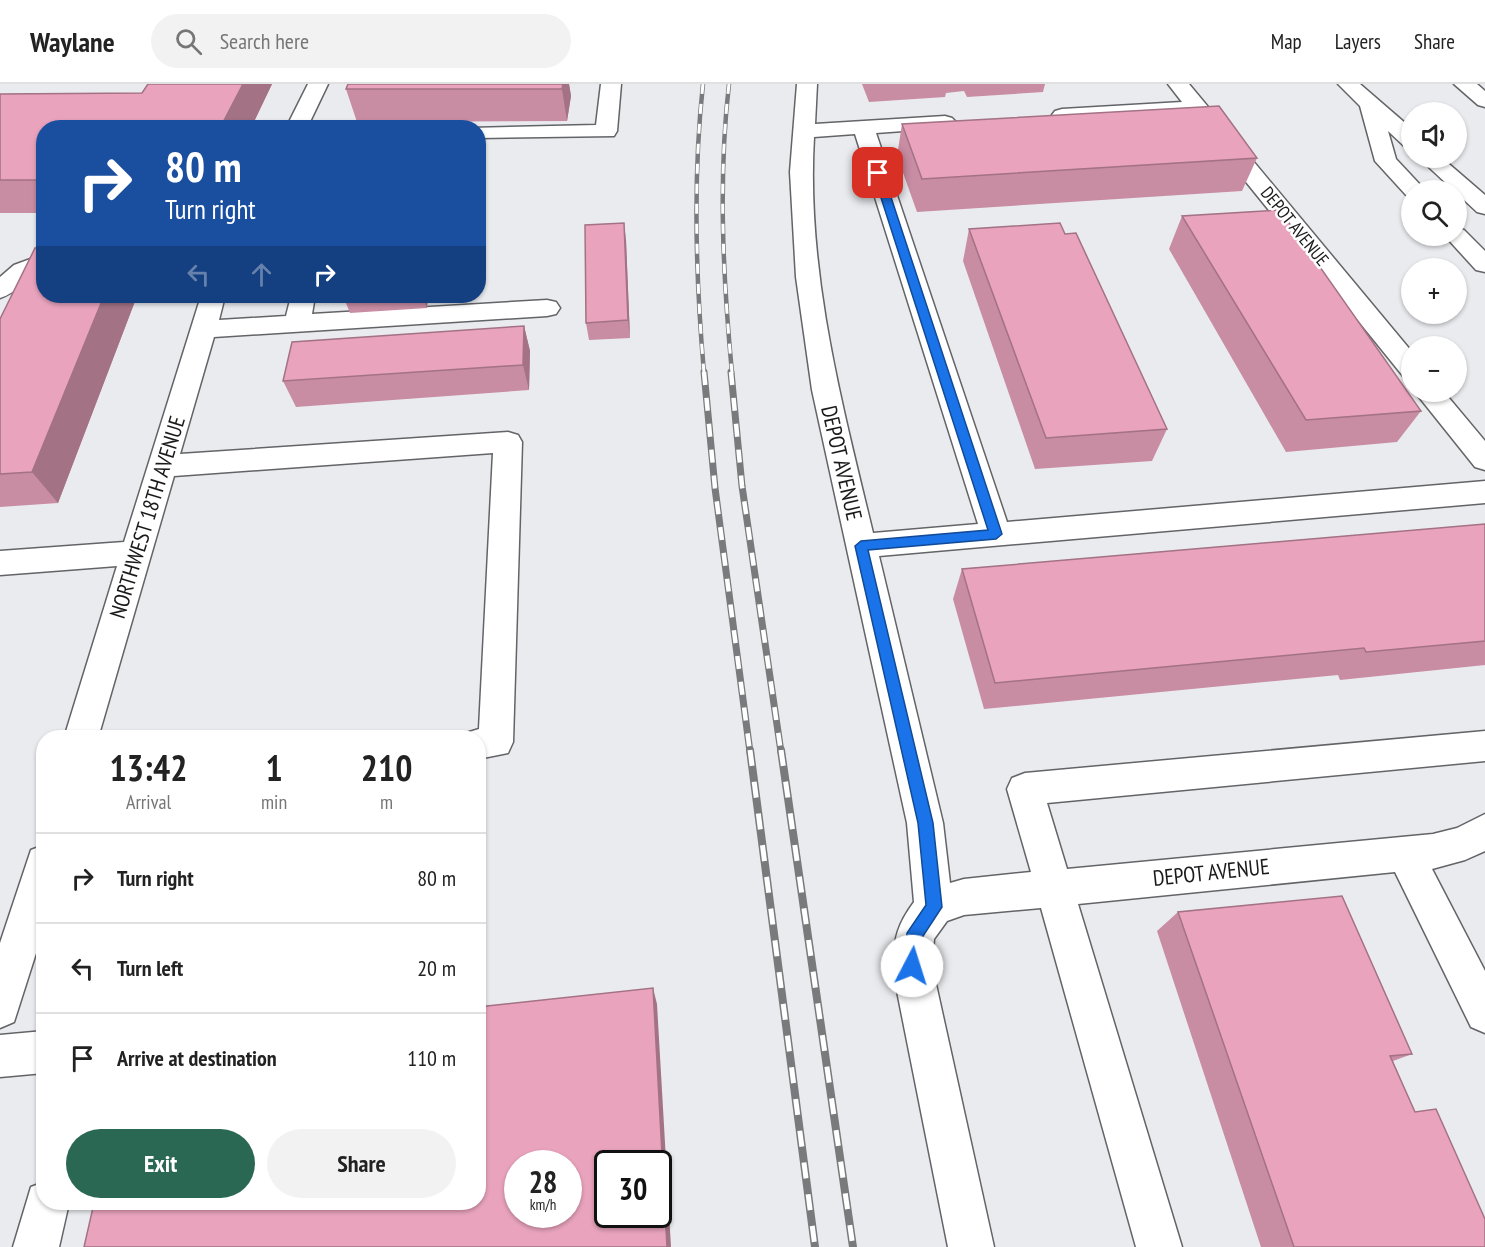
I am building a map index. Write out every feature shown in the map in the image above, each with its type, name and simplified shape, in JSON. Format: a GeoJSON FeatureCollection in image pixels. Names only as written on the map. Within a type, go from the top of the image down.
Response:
{"type":"FeatureCollection","features":[{"type":"Feature","properties":{"kind":"main road"},"geometry":{"type":"LineString","coordinates":[[300,120],[318,84]]}},
{"type":"Feature","properties":{"kind":"main road"},"geometry":{"type":"LineString","coordinates":[[486,132],[606,131],[611,84]]}},
{"type":"Feature","properties":{"kind":"main road","name":"DEPOT AVENUE"},"geometry":{"type":"LineString","coordinates":[[807,84],[801,172],[808,277],[825,390],[925,823],[934,907],[964,897],[1405,854],[1465,843],[1485,831]]}},
{"type":"Feature","properties":{"kind":"main road","name":"DEPOT AVENUE"},"geometry":{"type":"LineString","coordinates":[[1178,84],[1401,356]]}},
{"type":"Feature","properties":{"kind":"main road"},"geometry":{"type":"LineString","coordinates":[[1348,84],[1401,131]]}},
{"type":"Feature","properties":{"kind":"main road"},"geometry":{"type":"LineString","coordinates":[[1464,84],[1485,101]]}},
{"type":"Feature","properties":{"kind":"main road"},"geometry":{"type":"LineString","coordinates":[[1370,104],[1386,161],[1404,180]]}},
{"type":"Feature","properties":{"kind":"main road"},"geometry":{"type":"LineString","coordinates":[[1046,116],[1198,107]]}},
{"type":"Feature","properties":{"kind":"main road"},"geometry":{"type":"LineString","coordinates":[[803,130],[964,121]]}},
{"type":"Feature","properties":{"kind":"main road"},"geometry":{"type":"LineString","coordinates":[[863,127],[996,534]]}},
{"type":"Feature","properties":{"kind":"main road"},"geometry":{"type":"LineString","coordinates":[[1441,168],[1485,207]]}},
{"type":"Feature","properties":{"kind":"main road"},"geometry":{"type":"LineString","coordinates":[[1467,246],[1485,265]]}},
{"type":"Feature","properties":{"kind":"main road"},"geometry":{"type":"LineString","coordinates":[[0,290],[23,270],[36,264]]}},
{"type":"Feature","properties":{"kind":"main road","name":"NORTHWEST 18TH AVENUE"},"geometry":{"type":"LineString","coordinates":[[83,730],[211,303]]}},
{"type":"Feature","properties":{"kind":"main road"},"geometry":{"type":"LineString","coordinates":[[297,323],[301,303]]}},
{"type":"Feature","properties":{"kind":"main road"},"geometry":{"type":"LineString","coordinates":[[203,329],[547,308]]}},
{"type":"Feature","properties":{"kind":"main road"},"geometry":{"type":"LineString","coordinates":[[1437,402],[1485,460]]}},
{"type":"Feature","properties":{"kind":"main road"},"geometry":{"type":"LineString","coordinates":[[162,466],[508,442],[496,742],[486,743]]}},
{"type":"Feature","properties":{"kind":"main road"},"geometry":{"type":"LineString","coordinates":[[861,546],[1485,492]]}},
{"type":"Feature","properties":{"kind":"main road"},"geometry":{"type":"LineString","coordinates":[[0,563],[136,553]]}},
{"type":"Feature","properties":{"kind":"main road"},"geometry":{"type":"LineString","coordinates":[[1159,1247],[1025,789],[1485,746]]}},
{"type":"Feature","properties":{"kind":"main road"},"geometry":{"type":"LineString","coordinates":[[1485,752],[1480,758],[1485,767]]}},
{"type":"Feature","properties":{"kind":"main road"},"geometry":{"type":"LineString","coordinates":[[1405,854],[1485,1013]]}},
{"type":"Feature","properties":{"kind":"main road"},"geometry":{"type":"LineString","coordinates":[[0,1008],[36,889]]}},
{"type":"Feature","properties":{"kind":"main road"},"geometry":{"type":"LineString","coordinates":[[934,907],[915,933],[912,966],[971,1247]]}},
{"type":"Feature","properties":{"kind":"main road"},"geometry":{"type":"LineString","coordinates":[[0,1056],[36,1053]]}},
{"type":"Feature","properties":{"kind":"main road"},"geometry":{"type":"LineString","coordinates":[[36,1247],[45,1210]]}},
{"type":"Feature","properties":{"kind":"building"},"geometry":{"type":"Polygon","coordinates":[[[148,84],[243,84],[224,120],[36,120],[36,180],[0,180],[0,94],[142,93],[148,84]]]}},
{"type":"Feature","properties":{"kind":"building"},"geometry":{"type":"Polygon","coordinates":[[[348,84],[563,84],[562,89],[346,89],[348,84]]]}},
{"type":"Feature","properties":{"kind":"building"},"geometry":{"type":"Polygon","coordinates":[[[1219,106],[1257,158],[922,179],[902,124],[1219,106]]]}},
{"type":"Feature","properties":{"kind":"building"},"geometry":{"type":"Polygon","coordinates":[[[1280,210],[1401,382],[1401,402],[1415,402],[1421,411],[1306,420],[1182,216],[1280,210]]]}},
{"type":"Feature","properties":{"kind":"building"},"geometry":{"type":"Polygon","coordinates":[[[624,223],[628,320],[586,323],[585,225],[624,223]]]}},
{"type":"Feature","properties":{"kind":"building"},"geometry":{"type":"Polygon","coordinates":[[[1060,223],[1065,234],[1076,233],[1167,429],[1046,438],[969,229],[1060,223]]]}},
{"type":"Feature","properties":{"kind":"building"},"geometry":{"type":"Polygon","coordinates":[[[35,248],[36,303],[101,303],[32,472],[0,474],[0,319],[35,248]]]}},
{"type":"Feature","properties":{"kind":"building"},"geometry":{"type":"Polygon","coordinates":[[[524,326],[523,365],[283,381],[292,342],[524,326]]]}},
{"type":"Feature","properties":{"kind":"building"},"geometry":{"type":"Polygon","coordinates":[[[1485,524],[1485,641],[1366,652],[1364,648],[995,683],[962,569],[1485,524]]]}},
{"type":"Feature","properties":{"kind":"building"},"geometry":{"type":"Polygon","coordinates":[[[1342,896],[1412,1054],[1390,1056],[1415,1112],[1436,1109],[1485,1219],[1485,1247],[1294,1247],[1178,912],[1342,896]]]}},
{"type":"Feature","properties":{"kind":"building"},"geometry":{"type":"Polygon","coordinates":[[[653,988],[662,1150],[594,1150],[594,1228],[666,1228],[667,1247],[84,1247],[92,1210],[486,1210],[486,1006],[653,988]]]}},
{"type":"Feature","properties":{"kind":"railway"},"geometry":{"type":"LineString","coordinates":[[703,84],[698,155],[697,228],[704,373]]}},
{"type":"Feature","properties":{"kind":"railway"},"geometry":{"type":"LineString","coordinates":[[729,84],[724,156],[723,228],[732,373]]}},
{"type":"Feature","properties":{"kind":"railway"},"geometry":{"type":"LineString","coordinates":[[704,372],[715,488],[750,752]]}},
{"type":"Feature","properties":{"kind":"railway"},"geometry":{"type":"LineString","coordinates":[[731,372],[742,486],[781,752]]}},
{"type":"Feature","properties":{"kind":"railway"},"geometry":{"type":"LineString","coordinates":[[750,750],[815,1247]]}},
{"type":"Feature","properties":{"kind":"railway"},"geometry":{"type":"LineString","coordinates":[[781,750],[853,1247]]}},
{"type":"Feature","properties":{"kind":"route"},"geometry":{"type":"LineString","coordinates":[[878,173],[996,534],[861,546],[925,823],[934,907],[915,933],[912,966]]}}]}
